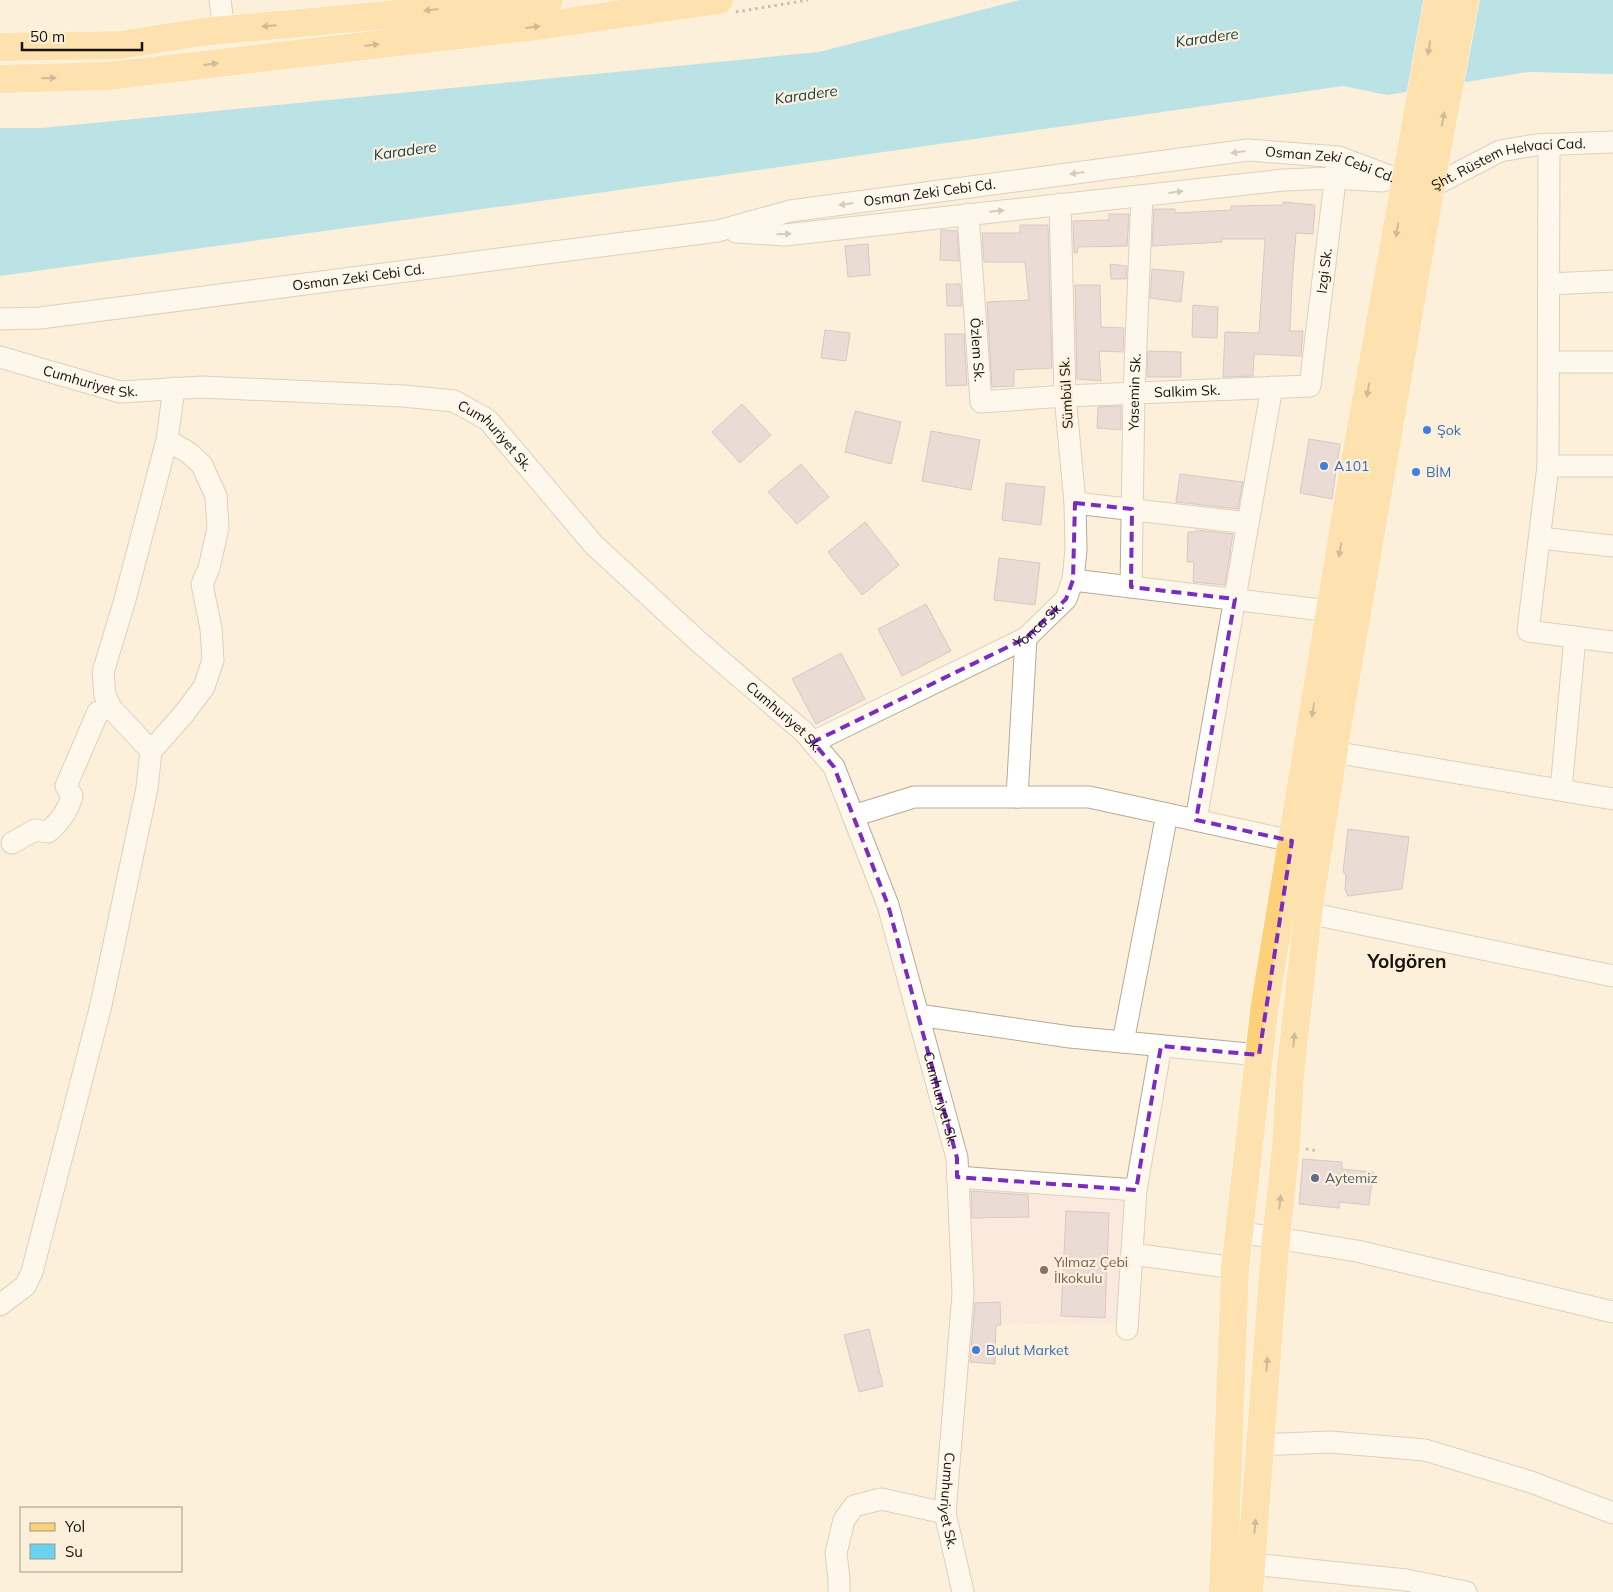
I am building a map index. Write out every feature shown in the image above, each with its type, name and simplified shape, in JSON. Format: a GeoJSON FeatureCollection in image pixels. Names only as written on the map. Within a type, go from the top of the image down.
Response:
{"type":"FeatureCollection","features":[{"type":"Feature","properties":{"kind":"main road"},"geometry":{"type":"LineString","coordinates":[[0,47],[121,45],[224,30],[549,0]]}},
{"type":"Feature","properties":{"kind":"main road"},"geometry":{"type":"LineString","coordinates":[[0,79],[108,76],[545,25],[719,0]]}},
{"type":"Feature","properties":{"kind":"main road"},"geometry":{"type":"LineString","coordinates":[[1249,1592],[1276,1238],[1286,1146],[1290,1075],[1308,913],[1420,174],[1438,0]]}},
{"type":"Feature","properties":{"kind":"main road"},"geometry":{"type":"LineString","coordinates":[[1222,1592],[1235,1268],[1265,1004],[1351,484],[1420,174],[1465,0]]}},
{"type":"Feature","properties":{"kind":"street"},"geometry":{"type":"LineString","coordinates":[[220,0],[224,30]]}},
{"type":"Feature","properties":{"kind":"street","name":"Şht. Rüstem Helvaci Cad."},"geometry":{"type":"LineString","coordinates":[[1420,174],[1500,151],[1535,145],[1613,142]]}},
{"type":"Feature","properties":{"kind":"street"},"geometry":{"type":"LineString","coordinates":[[1549,144],[1548,466],[1528,631],[1613,642]]}},
{"type":"Feature","properties":{"kind":"street","name":"Osman Zeki Cebi Cd."},"geometry":{"type":"LineString","coordinates":[[0,319],[40,318],[718,231],[790,211],[1248,150],[1338,157],[1420,174]]}},
{"type":"Feature","properties":{"kind":"street","name":"Izgi Sk."},"geometry":{"type":"LineString","coordinates":[[1310,386],[1338,157]]}},
{"type":"Feature","properties":{"kind":"street","name":"Osman Zeki Cebi Cd."},"geometry":{"type":"LineString","coordinates":[[718,231],[785,235],[1283,180],[1420,174]]}},
{"type":"Feature","properties":{"kind":"street","name":"Yasemin Sk."},"geometry":{"type":"LineString","coordinates":[[1131,587],[1134,393],[1142,196]]}},
{"type":"Feature","properties":{"kind":"street","name":"Sümbül Sk."},"geometry":{"type":"LineString","coordinates":[[1060,204],[1064,396],[1075,502],[1076,550],[1073,580]]}},
{"type":"Feature","properties":{"kind":"street","name":"Özlem Sk."},"geometry":{"type":"LineString","coordinates":[[968,214],[980,402],[1064,396]]}},
{"type":"Feature","properties":{"kind":"street"},"geometry":{"type":"LineString","coordinates":[[1549,284],[1613,281]]}},
{"type":"Feature","properties":{"kind":"street","name":"Cumhuriyet Sk."},"geometry":{"type":"LineString","coordinates":[[0,357],[120,392],[211,387],[403,396],[454,401],[488,420],[594,545],[699,642],[804,732],[834,767],[888,905],[957,1158],[963,1294],[946,1513],[963,1592]]}},
{"type":"Feature","properties":{"kind":"street"},"geometry":{"type":"LineString","coordinates":[[1549,362],[1613,362]]}},
{"type":"Feature","properties":{"kind":"street","name":"Salkim Sk."},"geometry":{"type":"LineString","coordinates":[[1064,396],[1310,386]]}},
{"type":"Feature","properties":{"kind":"street"},"geometry":{"type":"LineString","coordinates":[[1196,820],[1272,387]]}},
{"type":"Feature","properties":{"kind":"street"},"geometry":{"type":"LineString","coordinates":[[151,751],[111,708],[105,695],[103,672],[124,603],[168,440],[174,388]]}},
{"type":"Feature","properties":{"kind":"street"},"geometry":{"type":"LineString","coordinates":[[0,1304],[25,1286],[32,1272],[101,1005],[147,788],[151,751],[183,715],[204,687],[213,660],[211,629],[202,584],[209,568],[218,528],[216,496],[202,465],[189,453],[168,440]]}},
{"type":"Feature","properties":{"kind":"street"},"geometry":{"type":"LineString","coordinates":[[1548,466],[1613,466]]}},
{"type":"Feature","properties":{"kind":"street"},"geometry":{"type":"LineString","coordinates":[[1075,502],[1248,523]]}},
{"type":"Feature","properties":{"kind":"street"},"geometry":{"type":"LineString","coordinates":[[1540,538],[1613,546]]}},
{"type":"Feature","properties":{"kind":"street"},"geometry":{"type":"LineString","coordinates":[[1073,580],[1330,611]]}},
{"type":"Feature","properties":{"kind":"street","name":"Yonca Sk."},"geometry":{"type":"LineString","coordinates":[[813,742],[1026,638],[1066,599],[1073,580]]}},
{"type":"Feature","properties":{"kind":"street"},"geometry":{"type":"LineString","coordinates":[[1561,790],[1575,637]]}},
{"type":"Feature","properties":{"kind":"street"},"geometry":{"type":"LineString","coordinates":[[1017,797],[1026,638]]}},
{"type":"Feature","properties":{"kind":"street"},"geometry":{"type":"LineString","coordinates":[[12,843],[35,830],[48,832],[57,824],[68,808],[72,796],[66,786],[98,712],[111,708]]}},
{"type":"Feature","properties":{"kind":"street"},"geometry":{"type":"LineString","coordinates":[[1333,752],[1613,799]]}},
{"type":"Feature","properties":{"kind":"street"},"geometry":{"type":"LineString","coordinates":[[853,816],[914,796],[1089,797],[1292,841]]}},
{"type":"Feature","properties":{"kind":"street"},"geometry":{"type":"LineString","coordinates":[[1123,1042],[1167,814]]}},
{"type":"Feature","properties":{"kind":"street"},"geometry":{"type":"LineString","coordinates":[[1308,913],[1612,971]]}},
{"type":"Feature","properties":{"kind":"street"},"geometry":{"type":"LineString","coordinates":[[918,1015],[1070,1037],[1259,1055]]}},
{"type":"Feature","properties":{"kind":"street"},"geometry":{"type":"LineString","coordinates":[[1126,1329],[1136,1190],[1161,1046]]}},
{"type":"Feature","properties":{"kind":"street"},"geometry":{"type":"LineString","coordinates":[[957,1177],[1136,1190]]}},
{"type":"Feature","properties":{"kind":"street"},"geometry":{"type":"LineString","coordinates":[[1239,1232],[1357,1251],[1613,1312]]}},
{"type":"Feature","properties":{"kind":"street"},"geometry":{"type":"LineString","coordinates":[[1132,1254],[1235,1268]]}},
{"type":"Feature","properties":{"kind":"street"},"geometry":{"type":"LineString","coordinates":[[1261,1445],[1330,1442],[1425,1450],[1530,1482],[1613,1514]]}},
{"type":"Feature","properties":{"kind":"street"},"geometry":{"type":"LineString","coordinates":[[839,1592],[836,1553],[844,1520],[854,1506],[881,1499],[946,1513]]}},
{"type":"Feature","properties":{"kind":"street"},"geometry":{"type":"LineString","coordinates":[[1252,1564],[1406,1580],[1466,1592]]}},
{"type":"Feature","properties":{"kind":"highlighted area"},"geometry":{"type":"Polygon","coordinates":[[[1075,503],[1132,509],[1131,587],[1235,599],[1196,820],[1292,841],[1259,1055],[1161,1046],[1136,1190],[957,1177],[957,1158],[888,905],[834,767],[813,742],[1026,638],[1066,599],[1073,580],[1075,503]]]}},
{"type":"Feature","properties":{"kind":"shaded area","name":"Yılmaz Çebi İlkokulu"},"geometry":{"type":"Polygon","coordinates":[[[966,1189],[1028,1189],[1127,1196],[1120,1323],[966,1325],[966,1189]]]}},
{"type":"Feature","properties":{"kind":"water","name":"Karadere"},"geometry":{"type":"Polygon","coordinates":[[[1020,0],[1613,0],[1613,74],[1528,72],[1387,95],[1343,86],[584,195],[0,276],[0,128],[42,128],[819,52],[1020,0]]]}},
{"type":"Feature","properties":{"kind":"building"},"geometry":{"type":"Polygon","coordinates":[[[1283,202],[1315,205],[1313,234],[1296,233],[1290,331],[1303,331],[1301,356],[1254,354],[1253,376],[1223,377],[1225,332],[1259,333],[1265,239],[1222,239],[1222,242],[1152,246],[1154,209],[1175,209],[1175,213],[1231,210],[1231,206],[1283,205],[1283,202]]]}},
{"type":"Feature","properties":{"kind":"building"},"geometry":{"type":"Polygon","coordinates":[[[1109,214],[1129,214],[1127,246],[1078,247],[1077,253],[1074,253],[1073,221],[1109,220],[1109,214]]]}},
{"type":"Feature","properties":{"kind":"building"},"geometry":{"type":"Polygon","coordinates":[[[1020,225],[1048,225],[1052,368],[1014,370],[1014,386],[992,387],[987,302],[1029,300],[1025,262],[984,262],[982,233],[1020,233],[1020,225]]]}},
{"type":"Feature","properties":{"kind":"building"},"geometry":{"type":"Polygon","coordinates":[[[941,230],[957,231],[959,261],[940,260],[941,230]]]}},
{"type":"Feature","properties":{"kind":"building"},"geometry":{"type":"Polygon","coordinates":[[[868,244],[870,275],[848,277],[845,246],[868,244]]]}},
{"type":"Feature","properties":{"kind":"building"},"geometry":{"type":"Polygon","coordinates":[[[1110,264],[1127,266],[1126,279],[1111,279],[1110,264]]]}},
{"type":"Feature","properties":{"kind":"building"},"geometry":{"type":"Polygon","coordinates":[[[1152,269],[1184,272],[1181,302],[1150,298],[1152,269]]]}},
{"type":"Feature","properties":{"kind":"building"},"geometry":{"type":"Polygon","coordinates":[[[946,284],[960,284],[962,306],[947,306],[946,284]]]}},
{"type":"Feature","properties":{"kind":"building"},"geometry":{"type":"Polygon","coordinates":[[[1075,285],[1100,285],[1101,327],[1124,328],[1123,352],[1099,351],[1101,381],[1077,379],[1075,285]]]}},
{"type":"Feature","properties":{"kind":"building"},"geometry":{"type":"Polygon","coordinates":[[[1193,305],[1218,307],[1217,338],[1192,337],[1193,305]]]}},
{"type":"Feature","properties":{"kind":"building"},"geometry":{"type":"Polygon","coordinates":[[[825,330],[850,333],[846,361],[821,358],[825,330]]]}},
{"type":"Feature","properties":{"kind":"building"},"geometry":{"type":"Polygon","coordinates":[[[945,334],[964,334],[967,385],[946,386],[945,334]]]}},
{"type":"Feature","properties":{"kind":"building"},"geometry":{"type":"Polygon","coordinates":[[[1148,351],[1181,352],[1181,377],[1147,377],[1148,351]]]}},
{"type":"Feature","properties":{"kind":"building"},"geometry":{"type":"Polygon","coordinates":[[[742,404],[771,435],[740,463],[712,432],[742,404]]]}},
{"type":"Feature","properties":{"kind":"building"},"geometry":{"type":"Polygon","coordinates":[[[1121,406],[1121,430],[1097,428],[1098,407],[1121,406]]]}},
{"type":"Feature","properties":{"kind":"building"},"geometry":{"type":"Polygon","coordinates":[[[855,411],[901,422],[891,464],[845,452],[855,411]]]}},
{"type":"Feature","properties":{"kind":"building"},"geometry":{"type":"Polygon","coordinates":[[[931,431],[980,440],[971,490],[922,481],[931,431]]]}},
{"type":"Feature","properties":{"kind":"building"},"geometry":{"type":"Polygon","coordinates":[[[1309,439],[1340,444],[1332,499],[1300,493],[1309,439]]]}},
{"type":"Feature","properties":{"kind":"building"},"geometry":{"type":"Polygon","coordinates":[[[801,464],[829,497],[797,524],[768,492],[801,464]]]}},
{"type":"Feature","properties":{"kind":"building"},"geometry":{"type":"Polygon","coordinates":[[[1180,474],[1243,482],[1238,509],[1176,502],[1180,474]]]}},
{"type":"Feature","properties":{"kind":"building"},"geometry":{"type":"Polygon","coordinates":[[[1006,483],[1045,487],[1041,525],[1002,520],[1006,483]]]}},
{"type":"Feature","properties":{"kind":"building"},"geometry":{"type":"Polygon","coordinates":[[[865,522],[899,565],[862,595],[828,552],[865,522]]]}},
{"type":"Feature","properties":{"kind":"building"},"geometry":{"type":"Polygon","coordinates":[[[1196,530],[1233,534],[1225,585],[1193,582],[1194,562],[1187,562],[1188,532],[1196,532],[1196,530]]]}},
{"type":"Feature","properties":{"kind":"building"},"geometry":{"type":"Polygon","coordinates":[[[999,558],[1040,563],[1035,605],[994,600],[999,558]]]}},
{"type":"Feature","properties":{"kind":"building"},"geometry":{"type":"Polygon","coordinates":[[[926,604],[951,651],[902,676],[878,629],[926,604]]]}},
{"type":"Feature","properties":{"kind":"building"},"geometry":{"type":"Polygon","coordinates":[[[841,653],[865,699],[816,724],[792,679],[841,653]]]}},
{"type":"Feature","properties":{"kind":"building"},"geometry":{"type":"Polygon","coordinates":[[[1348,829],[1409,837],[1402,889],[1348,896],[1345,890],[1346,874],[1343,872],[1348,829]]]}},
{"type":"Feature","properties":{"kind":"building"},"geometry":{"type":"Polygon","coordinates":[[[1303,1159],[1342,1162],[1342,1169],[1373,1172],[1369,1205],[1339,1202],[1339,1208],[1299,1204],[1303,1159]]]}},
{"type":"Feature","properties":{"kind":"building"},"geometry":{"type":"Polygon","coordinates":[[[971,1191],[1028,1195],[1029,1217],[972,1218],[971,1191]]]}},
{"type":"Feature","properties":{"kind":"building"},"geometry":{"type":"Polygon","coordinates":[[[1066,1211],[1109,1213],[1105,1318],[1061,1316],[1066,1211]]]}},
{"type":"Feature","properties":{"kind":"building"},"geometry":{"type":"Polygon","coordinates":[[[1000,1302],[1001,1325],[996,1325],[995,1364],[970,1362],[975,1303],[1000,1302]]]}},
{"type":"Feature","properties":{"kind":"building"},"geometry":{"type":"Polygon","coordinates":[[[869,1329],[883,1386],[859,1392],[844,1335],[869,1329]]]}},
{"type":"Feature","properties":{"kind":"place","name":"Şok"},"geometry":{"type":"Point","coordinates":[1427,430]}},
{"type":"Feature","properties":{"kind":"place","name":"A101"},"geometry":{"type":"Point","coordinates":[1324,466]}},
{"type":"Feature","properties":{"kind":"place","name":"BİM"},"geometry":{"type":"Point","coordinates":[1416,472]}},
{"type":"Feature","properties":{"kind":"place","name":"Aytemiz"},"geometry":{"type":"Point","coordinates":[1315,1178]}},
{"type":"Feature","properties":{"kind":"place","name":"Yılmaz Çebi İlkokulu"},"geometry":{"type":"Point","coordinates":[1044,1270]}},
{"type":"Feature","properties":{"kind":"place","name":"Bulut Market"},"geometry":{"type":"Point","coordinates":[976,1350]}},
{"type":"Feature","properties":{"kind":"district","name":"Yolgören"},"geometry":{"type":"Point","coordinates":[1407,961]}}]}
